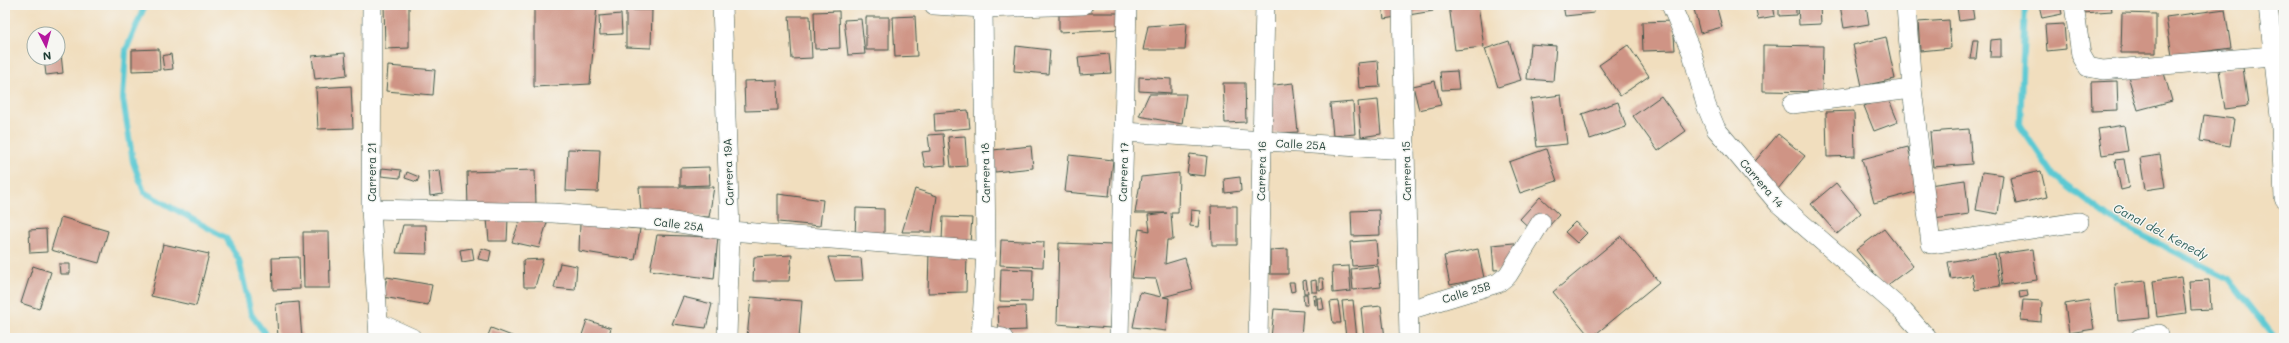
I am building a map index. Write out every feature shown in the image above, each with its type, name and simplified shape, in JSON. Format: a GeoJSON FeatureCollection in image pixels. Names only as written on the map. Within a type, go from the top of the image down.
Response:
{"type":"FeatureCollection","features":[{"type":"Feature","properties":{"kind":"street","name":"Carrera 21"},"geometry":{"type":"LineString","coordinates":[[372,5],[371,209],[379,331]]}},
{"type":"Feature","properties":{"kind":"street","name":"Carrera 19A"},"geometry":{"type":"LineString","coordinates":[[722,5],[730,231],[727,338]]}},
{"type":"Feature","properties":{"kind":"street"},"geometry":{"type":"LineString","coordinates":[[934,5],[983,8],[1083,5]]}},
{"type":"Feature","properties":{"kind":"street","name":"Carrera 17"},"geometry":{"type":"LineString","coordinates":[[1119,338],[1127,5]]}},
{"type":"Feature","properties":{"kind":"street","name":"Carrera 16"},"geometry":{"type":"LineString","coordinates":[[1258,338],[1265,5]]}},
{"type":"Feature","properties":{"kind":"street","name":"Carrera 15"},"geometry":{"type":"LineString","coordinates":[[1402,5],[1409,338]]}},
{"type":"Feature","properties":{"kind":"street","name":"Carrera 14"},"geometry":{"type":"LineString","coordinates":[[1671,5],[1692,53],[1706,106],[1716,129],[1778,203],[1904,312],[1927,338]]}},
{"type":"Feature","properties":{"kind":"street"},"geometry":{"type":"LineString","coordinates":[[1906,5],[1912,89],[1931,244],[2079,222]]}},
{"type":"Feature","properties":{"kind":"street"},"geometry":{"type":"LineString","coordinates":[[2074,5],[2080,56],[2088,67],[2103,70],[2279,56]]}},
{"type":"Feature","properties":{"kind":"street"},"geometry":{"type":"LineString","coordinates":[[2268,5],[2279,56],[2284,198]]}},
{"type":"Feature","properties":{"kind":"street","name":"Carrera 18"},"geometry":{"type":"LineString","coordinates":[[981,337],[986,251],[983,8]]}},
{"type":"Feature","properties":{"kind":"street"},"geometry":{"type":"LineString","coordinates":[[1792,104],[1912,89]]}},
{"type":"Feature","properties":{"kind":"street","name":"Calle 25A"},"geometry":{"type":"LineString","coordinates":[[1124,132],[1405,150]]}},
{"type":"Feature","properties":{"kind":"street","name":"Calle 25A"},"geometry":{"type":"LineString","coordinates":[[371,209],[553,213],[667,221],[730,231],[986,251]]}},
{"type":"Feature","properties":{"kind":"street","name":"Calle 25B"},"geometry":{"type":"LineString","coordinates":[[1409,310],[1498,282],[1508,274],[1541,222]]}},
{"type":"Feature","properties":{"kind":"street"},"geometry":{"type":"LineString","coordinates":[[379,331],[412,338]]}},
{"type":"Feature","properties":{"kind":"street"},"geometry":{"type":"LineString","coordinates":[[2140,338],[2158,334]]}},
{"type":"Feature","properties":{"kind":"street"},"geometry":{"type":"LineString","coordinates":[[981,337],[1003,338]]}},
{"type":"Feature","properties":{"kind":"building"},"geometry":{"type":"Polygon","coordinates":[[[384,5],[409,5],[409,48],[385,49],[384,5]]]}},
{"type":"Feature","properties":{"kind":"building"},"geometry":{"type":"Polygon","coordinates":[[[597,5],[590,84],[534,87],[534,8],[597,5]]]}},
{"type":"Feature","properties":{"kind":"building"},"geometry":{"type":"Polygon","coordinates":[[[1382,5],[1432,5],[1433,11],[1384,19],[1382,5]]]}},
{"type":"Feature","properties":{"kind":"building"},"geometry":{"type":"Polygon","coordinates":[[[1449,5],[1478,5],[1484,47],[1455,50],[1449,5]]]}},
{"type":"Feature","properties":{"kind":"building"},"geometry":{"type":"Polygon","coordinates":[[[1563,5],[1593,5],[1594,13],[1565,16],[1563,5]]]}},
{"type":"Feature","properties":{"kind":"building"},"geometry":{"type":"Polygon","coordinates":[[[1693,5],[1716,5],[1722,27],[1700,33],[1693,5]]]}},
{"type":"Feature","properties":{"kind":"building"},"geometry":{"type":"Polygon","coordinates":[[[1755,5],[1773,5],[1775,16],[1758,19],[1755,5]]]}},
{"type":"Feature","properties":{"kind":"building"},"geometry":{"type":"Polygon","coordinates":[[[1779,5],[1796,5],[1796,15],[1779,16],[1779,5]]]}},
{"type":"Feature","properties":{"kind":"building"},"geometry":{"type":"Polygon","coordinates":[[[1798,5],[1820,5],[1821,24],[1799,25],[1798,5]]]}},
{"type":"Feature","properties":{"kind":"building"},"geometry":{"type":"Polygon","coordinates":[[[1840,5],[1866,5],[1869,24],[1844,28],[1840,5]]]}},
{"type":"Feature","properties":{"kind":"building"},"geometry":{"type":"Polygon","coordinates":[[[1972,5],[1974,19],[1959,21],[1957,7],[1972,5]]]}},
{"type":"Feature","properties":{"kind":"building"},"geometry":{"type":"Polygon","coordinates":[[[2039,5],[2060,5],[2062,14],[2042,18],[2039,5]]]}},
{"type":"Feature","properties":{"kind":"building"},"geometry":{"type":"Polygon","coordinates":[[[2082,5],[2111,5],[2112,11],[2082,13],[2082,5]]]}},
{"type":"Feature","properties":{"kind":"building"},"geometry":{"type":"Polygon","coordinates":[[[2225,9],[2231,48],[2172,56],[2166,17],[2225,9]]]}},
{"type":"Feature","properties":{"kind":"building"},"geometry":{"type":"Polygon","coordinates":[[[626,10],[652,10],[651,48],[626,47],[626,10]]]}},
{"type":"Feature","properties":{"kind":"building"},"geometry":{"type":"Polygon","coordinates":[[[839,11],[840,48],[815,49],[814,12],[839,11]]]}},
{"type":"Feature","properties":{"kind":"building"},"geometry":{"type":"Polygon","coordinates":[[[1059,13],[1119,13],[1120,29],[1059,32],[1059,13]]]}},
{"type":"Feature","properties":{"kind":"building"},"geometry":{"type":"Polygon","coordinates":[[[2122,13],[2156,14],[2156,53],[2121,53],[2122,13]]]}},
{"type":"Feature","properties":{"kind":"building"},"geometry":{"type":"Polygon","coordinates":[[[621,14],[622,34],[600,35],[599,16],[621,14]]]}},
{"type":"Feature","properties":{"kind":"building"},"geometry":{"type":"Polygon","coordinates":[[[789,16],[810,16],[812,58],[792,59],[789,16]]]}},
{"type":"Feature","properties":{"kind":"building"},"geometry":{"type":"Polygon","coordinates":[[[915,16],[917,56],[895,57],[893,17],[915,16]]]}},
{"type":"Feature","properties":{"kind":"building"},"geometry":{"type":"Polygon","coordinates":[[[866,17],[889,17],[889,50],[866,50],[866,17]]]}},
{"type":"Feature","properties":{"kind":"building"},"geometry":{"type":"Polygon","coordinates":[[[861,19],[865,54],[848,55],[844,20],[861,19]]]}},
{"type":"Feature","properties":{"kind":"building"},"geometry":{"type":"Polygon","coordinates":[[[1949,20],[1951,48],[1920,51],[1918,22],[1949,20]]]}},
{"type":"Feature","properties":{"kind":"building"},"geometry":{"type":"Polygon","coordinates":[[[1673,21],[1675,50],[1643,51],[1642,22],[1673,21]]]}},
{"type":"Feature","properties":{"kind":"building"},"geometry":{"type":"Polygon","coordinates":[[[1187,23],[1185,50],[1143,50],[1148,26],[1187,23]]]}},
{"type":"Feature","properties":{"kind":"building"},"geometry":{"type":"Polygon","coordinates":[[[2064,24],[2066,49],[2047,51],[2045,25],[2064,24]]]}},
{"type":"Feature","properties":{"kind":"building"},"geometry":{"type":"Polygon","coordinates":[[[1886,37],[1895,79],[1862,86],[1853,45],[1886,37]]]}},
{"type":"Feature","properties":{"kind":"building"},"geometry":{"type":"Polygon","coordinates":[[[2001,39],[2001,57],[1990,57],[1991,40],[2001,39]]]}},
{"type":"Feature","properties":{"kind":"building"},"geometry":{"type":"Polygon","coordinates":[[[1973,40],[1978,40],[1976,59],[1970,59],[1973,40]]]}},
{"type":"Feature","properties":{"kind":"building"},"geometry":{"type":"Polygon","coordinates":[[[1509,41],[1521,80],[1498,87],[1485,49],[1509,41]]]}},
{"type":"Feature","properties":{"kind":"building"},"geometry":{"type":"Polygon","coordinates":[[[1530,44],[1556,46],[1553,81],[1527,79],[1530,44]]]}},
{"type":"Feature","properties":{"kind":"building"},"geometry":{"type":"Polygon","coordinates":[[[1628,45],[1649,76],[1620,96],[1599,65],[1628,45]]]}},
{"type":"Feature","properties":{"kind":"building"},"geometry":{"type":"Polygon","coordinates":[[[1763,45],[1823,46],[1822,92],[1763,91],[1763,45]]]}},
{"type":"Feature","properties":{"kind":"building"},"geometry":{"type":"Polygon","coordinates":[[[1016,46],[1050,50],[1048,74],[1014,71],[1016,46]]]}},
{"type":"Feature","properties":{"kind":"building"},"geometry":{"type":"Polygon","coordinates":[[[159,49],[160,70],[132,71],[132,50],[159,49]]]}},
{"type":"Feature","properties":{"kind":"building"},"geometry":{"type":"Polygon","coordinates":[[[345,53],[347,75],[315,79],[312,56],[345,53]]]}},
{"type":"Feature","properties":{"kind":"building"},"geometry":{"type":"Polygon","coordinates":[[[171,54],[173,69],[164,70],[162,56],[171,54]]]}},
{"type":"Feature","properties":{"kind":"building"},"geometry":{"type":"Polygon","coordinates":[[[1109,54],[1111,73],[1080,75],[1078,57],[1109,54]]]}},
{"type":"Feature","properties":{"kind":"building"},"geometry":{"type":"Polygon","coordinates":[[[1378,61],[1380,87],[1359,88],[1357,63],[1378,61]]]}},
{"type":"Feature","properties":{"kind":"building"},"geometry":{"type":"Polygon","coordinates":[[[45,66],[62,66],[63,73],[46,75],[45,66]]]}},
{"type":"Feature","properties":{"kind":"building"},"geometry":{"type":"Polygon","coordinates":[[[388,66],[435,70],[433,95],[386,91],[388,66]]]}},
{"type":"Feature","properties":{"kind":"building"},"geometry":{"type":"Polygon","coordinates":[[[2162,66],[2172,101],[2138,110],[2128,76],[2162,66]]]}},
{"type":"Feature","properties":{"kind":"building"},"geometry":{"type":"Polygon","coordinates":[[[2243,67],[2248,106],[2225,109],[2219,70],[2243,67]]]}},
{"type":"Feature","properties":{"kind":"building"},"geometry":{"type":"Polygon","coordinates":[[[1457,71],[1459,89],[1442,90],[1440,72],[1457,71]]]}},
{"type":"Feature","properties":{"kind":"building"},"geometry":{"type":"Polygon","coordinates":[[[1139,77],[1171,79],[1171,93],[1139,91],[1139,77]]]}},
{"type":"Feature","properties":{"kind":"building"},"geometry":{"type":"Polygon","coordinates":[[[777,80],[778,110],[745,111],[744,81],[777,80]]]}},
{"type":"Feature","properties":{"kind":"building"},"geometry":{"type":"Polygon","coordinates":[[[1435,81],[1441,105],[1419,110],[1413,86],[1435,81]]]}},
{"type":"Feature","properties":{"kind":"building"},"geometry":{"type":"Polygon","coordinates":[[[2117,81],[2118,110],[2092,111],[2091,82],[2117,81]]]}},
{"type":"Feature","properties":{"kind":"building"},"geometry":{"type":"Polygon","coordinates":[[[1223,83],[1245,83],[1246,122],[1225,123],[1223,83]]]}},
{"type":"Feature","properties":{"kind":"building"},"geometry":{"type":"Polygon","coordinates":[[[1293,83],[1298,132],[1271,134],[1266,86],[1293,83]]]}},
{"type":"Feature","properties":{"kind":"building"},"geometry":{"type":"Polygon","coordinates":[[[351,86],[353,128],[318,129],[316,88],[351,86]]]}},
{"type":"Feature","properties":{"kind":"building"},"geometry":{"type":"Polygon","coordinates":[[[1149,94],[1186,94],[1182,124],[1139,116],[1149,94]]]}},
{"type":"Feature","properties":{"kind":"building"},"geometry":{"type":"Polygon","coordinates":[[[1561,95],[1567,144],[1537,147],[1531,99],[1561,95]]]}},
{"type":"Feature","properties":{"kind":"building"},"geometry":{"type":"Polygon","coordinates":[[[1661,96],[1686,131],[1658,151],[1633,116],[1661,96]]]}},
{"type":"Feature","properties":{"kind":"building"},"geometry":{"type":"Polygon","coordinates":[[[1888,97],[1898,122],[1874,131],[1864,106],[1888,97]]]}},
{"type":"Feature","properties":{"kind":"building"},"geometry":{"type":"Polygon","coordinates":[[[1378,100],[1381,134],[1361,137],[1358,102],[1378,100]]]}},
{"type":"Feature","properties":{"kind":"building"},"geometry":{"type":"Polygon","coordinates":[[[1353,102],[1355,134],[1333,136],[1330,104],[1353,102]]]}},
{"type":"Feature","properties":{"kind":"building"},"geometry":{"type":"Polygon","coordinates":[[[1618,102],[1626,127],[1590,139],[1582,114],[1618,102]]]}},
{"type":"Feature","properties":{"kind":"building"},"geometry":{"type":"Polygon","coordinates":[[[968,110],[970,128],[935,131],[934,113],[968,110]]]}},
{"type":"Feature","properties":{"kind":"building"},"geometry":{"type":"Polygon","coordinates":[[[1854,111],[1855,156],[1827,157],[1826,112],[1854,111]]]}},
{"type":"Feature","properties":{"kind":"building"},"geometry":{"type":"Polygon","coordinates":[[[2204,115],[2234,119],[2230,146],[2200,141],[2204,115]]]}},
{"type":"Feature","properties":{"kind":"building"},"geometry":{"type":"Polygon","coordinates":[[[2124,125],[2128,151],[2102,155],[2098,129],[2124,125]]]}},
{"type":"Feature","properties":{"kind":"building"},"geometry":{"type":"Polygon","coordinates":[[[1969,129],[1972,164],[1933,167],[1930,132],[1969,129]]]}},
{"type":"Feature","properties":{"kind":"building"},"geometry":{"type":"Polygon","coordinates":[[[943,134],[946,165],[925,167],[922,152],[930,151],[928,135],[943,134]]]}},
{"type":"Feature","properties":{"kind":"building"},"geometry":{"type":"Polygon","coordinates":[[[1778,134],[1805,156],[1778,189],[1751,166],[1778,134]]]}},
{"type":"Feature","properties":{"kind":"building"},"geometry":{"type":"Polygon","coordinates":[[[965,136],[967,166],[951,167],[948,137],[965,136]]]}},
{"type":"Feature","properties":{"kind":"building"},"geometry":{"type":"Polygon","coordinates":[[[1031,146],[1033,168],[995,172],[993,150],[1031,146]]]}},
{"type":"Feature","properties":{"kind":"building"},"geometry":{"type":"Polygon","coordinates":[[[1908,147],[1919,191],[1874,203],[1862,159],[1908,147]]]}},
{"type":"Feature","properties":{"kind":"building"},"geometry":{"type":"Polygon","coordinates":[[[568,149],[600,150],[598,192],[566,191],[568,149]]]}},
{"type":"Feature","properties":{"kind":"building"},"geometry":{"type":"Polygon","coordinates":[[[1546,149],[1557,181],[1520,193],[1509,162],[1546,149]]]}},
{"type":"Feature","properties":{"kind":"building"},"geometry":{"type":"Polygon","coordinates":[[[1190,154],[1207,156],[1205,176],[1187,174],[1190,154]]]}},
{"type":"Feature","properties":{"kind":"building"},"geometry":{"type":"Polygon","coordinates":[[[1069,155],[1113,160],[1109,196],[1065,192],[1069,155]]]}},
{"type":"Feature","properties":{"kind":"building"},"geometry":{"type":"Polygon","coordinates":[[[2160,155],[2165,187],[2145,190],[2140,158],[2160,155]]]}},
{"type":"Feature","properties":{"kind":"building"},"geometry":{"type":"Polygon","coordinates":[[[2124,159],[2129,188],[2121,190],[2115,160],[2124,159]]]}},
{"type":"Feature","properties":{"kind":"building"},"geometry":{"type":"Polygon","coordinates":[[[709,167],[710,185],[680,186],[680,168],[709,167]]]}},
{"type":"Feature","properties":{"kind":"building"},"geometry":{"type":"Polygon","coordinates":[[[382,168],[401,170],[400,178],[381,176],[382,168]]]}},
{"type":"Feature","properties":{"kind":"building"},"geometry":{"type":"Polygon","coordinates":[[[440,170],[443,194],[430,196],[428,171],[440,170]]]}},
{"type":"Feature","properties":{"kind":"building"},"geometry":{"type":"Polygon","coordinates":[[[535,170],[536,205],[468,207],[467,172],[535,170]]]}},
{"type":"Feature","properties":{"kind":"building"},"geometry":{"type":"Polygon","coordinates":[[[2041,171],[2047,197],[2016,204],[2010,178],[2041,171]]]}},
{"type":"Feature","properties":{"kind":"building"},"geometry":{"type":"Polygon","coordinates":[[[407,172],[419,177],[417,182],[405,178],[407,172]]]}},
{"type":"Feature","properties":{"kind":"building"},"geometry":{"type":"Polygon","coordinates":[[[1982,172],[2003,175],[1998,214],[1976,210],[1982,172]]]}},
{"type":"Feature","properties":{"kind":"building"},"geometry":{"type":"Polygon","coordinates":[[[1179,173],[1178,213],[1171,213],[1173,240],[1167,240],[1165,264],[1185,258],[1193,289],[1163,297],[1169,298],[1166,331],[1133,327],[1140,292],[1161,297],[1156,279],[1132,278],[1139,229],[1150,231],[1148,215],[1167,213],[1135,213],[1141,177],[1179,173]]]}},
{"type":"Feature","properties":{"kind":"building"},"geometry":{"type":"Polygon","coordinates":[[[1240,177],[1241,191],[1225,193],[1224,179],[1240,177]]]}},
{"type":"Feature","properties":{"kind":"building"},"geometry":{"type":"Polygon","coordinates":[[[1965,180],[1969,214],[1934,219],[1929,185],[1965,180]]]}},
{"type":"Feature","properties":{"kind":"building"},"geometry":{"type":"Polygon","coordinates":[[[1836,183],[1861,213],[1837,234],[1811,204],[1836,183]]]}},
{"type":"Feature","properties":{"kind":"building"},"geometry":{"type":"Polygon","coordinates":[[[639,187],[714,187],[709,217],[641,213],[639,187]]]}},
{"type":"Feature","properties":{"kind":"building"},"geometry":{"type":"Polygon","coordinates":[[[915,189],[937,196],[932,232],[902,232],[915,189]]]}},
{"type":"Feature","properties":{"kind":"building"},"geometry":{"type":"Polygon","coordinates":[[[778,194],[823,200],[820,226],[778,222],[778,194]]]}},
{"type":"Feature","properties":{"kind":"building"},"geometry":{"type":"Polygon","coordinates":[[[1540,197],[1559,215],[1539,237],[1520,219],[1540,197]]]}},
{"type":"Feature","properties":{"kind":"building"},"geometry":{"type":"Polygon","coordinates":[[[1211,206],[1237,206],[1237,245],[1212,245],[1211,206]]]}},
{"type":"Feature","properties":{"kind":"building"},"geometry":{"type":"Polygon","coordinates":[[[856,208],[884,209],[884,240],[855,239],[856,208]]]}},
{"type":"Feature","properties":{"kind":"building"},"geometry":{"type":"Polygon","coordinates":[[[1191,210],[1200,211],[1198,227],[1190,226],[1191,210]]]}},
{"type":"Feature","properties":{"kind":"building"},"geometry":{"type":"Polygon","coordinates":[[[1379,210],[1380,235],[1352,236],[1351,211],[1379,210]]]}},
{"type":"Feature","properties":{"kind":"building"},"geometry":{"type":"Polygon","coordinates":[[[61,217],[108,231],[99,263],[51,250],[61,217]]]}},
{"type":"Feature","properties":{"kind":"building"},"geometry":{"type":"Polygon","coordinates":[[[943,217],[972,218],[970,243],[942,241],[943,217]]]}},
{"type":"Feature","properties":{"kind":"building"},"geometry":{"type":"Polygon","coordinates":[[[508,218],[507,241],[489,241],[487,219],[508,218]]]}},
{"type":"Feature","properties":{"kind":"building"},"geometry":{"type":"Polygon","coordinates":[[[520,220],[547,223],[539,248],[512,242],[520,220]]]}},
{"type":"Feature","properties":{"kind":"building"},"geometry":{"type":"Polygon","coordinates":[[[1575,222],[1587,233],[1577,243],[1565,232],[1575,222]]]}},
{"type":"Feature","properties":{"kind":"building"},"geometry":{"type":"Polygon","coordinates":[[[580,223],[640,229],[635,260],[579,251],[580,223]]]}},
{"type":"Feature","properties":{"kind":"building"},"geometry":{"type":"Polygon","coordinates":[[[403,225],[426,225],[427,254],[396,253],[403,225]]]}},
{"type":"Feature","properties":{"kind":"building"},"geometry":{"type":"Polygon","coordinates":[[[46,229],[47,252],[30,253],[29,230],[46,229]]]}},
{"type":"Feature","properties":{"kind":"building"},"geometry":{"type":"Polygon","coordinates":[[[1884,229],[1913,266],[1885,287],[1856,250],[1884,229]]]}},
{"type":"Feature","properties":{"kind":"building"},"geometry":{"type":"Polygon","coordinates":[[[303,232],[329,232],[330,288],[304,288],[303,232]]]}},
{"type":"Feature","properties":{"kind":"building"},"geometry":{"type":"Polygon","coordinates":[[[657,235],[718,237],[714,279],[650,270],[657,235]]]}},
{"type":"Feature","properties":{"kind":"building"},"geometry":{"type":"Polygon","coordinates":[[[1621,236],[1659,282],[1591,338],[1553,292],[1621,236]]]}},
{"type":"Feature","properties":{"kind":"building"},"geometry":{"type":"Polygon","coordinates":[[[1001,240],[1044,242],[1043,267],[1000,265],[1001,240]]]}},
{"type":"Feature","properties":{"kind":"building"},"geometry":{"type":"Polygon","coordinates":[[[1376,240],[1378,264],[1352,266],[1350,242],[1376,240]]]}},
{"type":"Feature","properties":{"kind":"building"},"geometry":{"type":"Polygon","coordinates":[[[1059,243],[1113,245],[1110,328],[1057,324],[1059,243]]]}},
{"type":"Feature","properties":{"kind":"building"},"geometry":{"type":"Polygon","coordinates":[[[1514,243],[1516,268],[1494,270],[1492,245],[1514,243]]]}},
{"type":"Feature","properties":{"kind":"building"},"geometry":{"type":"Polygon","coordinates":[[[163,244],[209,254],[196,306],[151,296],[163,244]]]}},
{"type":"Feature","properties":{"kind":"building"},"geometry":{"type":"Polygon","coordinates":[[[472,248],[474,260],[462,262],[460,250],[472,248]]]}},
{"type":"Feature","properties":{"kind":"building"},"geometry":{"type":"Polygon","coordinates":[[[481,248],[491,251],[489,261],[478,259],[481,248]]]}},
{"type":"Feature","properties":{"kind":"building"},"geometry":{"type":"Polygon","coordinates":[[[1288,249],[1288,274],[1270,274],[1270,250],[1288,249]]]}},
{"type":"Feature","properties":{"kind":"building"},"geometry":{"type":"Polygon","coordinates":[[[1478,249],[1484,278],[1450,285],[1444,256],[1478,249]]]}},
{"type":"Feature","properties":{"kind":"building"},"geometry":{"type":"Polygon","coordinates":[[[2033,249],[2037,280],[2002,285],[1998,254],[2033,249]]]}},
{"type":"Feature","properties":{"kind":"building"},"geometry":{"type":"Polygon","coordinates":[[[929,250],[967,256],[966,292],[928,293],[929,250]]]}},
{"type":"Feature","properties":{"kind":"building"},"geometry":{"type":"Polygon","coordinates":[[[1995,254],[2000,286],[1975,290],[1972,273],[1970,276],[1951,279],[1948,262],[1995,254]]]}},
{"type":"Feature","properties":{"kind":"building"},"geometry":{"type":"Polygon","coordinates":[[[792,255],[789,281],[753,281],[754,257],[792,255]]]}},
{"type":"Feature","properties":{"kind":"building"},"geometry":{"type":"Polygon","coordinates":[[[299,257],[300,289],[273,290],[272,258],[299,257]]]}},
{"type":"Feature","properties":{"kind":"building"},"geometry":{"type":"Polygon","coordinates":[[[828,257],[861,258],[863,280],[835,281],[828,257]]]}},
{"type":"Feature","properties":{"kind":"building"},"geometry":{"type":"Polygon","coordinates":[[[543,259],[535,287],[524,287],[523,260],[543,259]]]}},
{"type":"Feature","properties":{"kind":"building"},"geometry":{"type":"Polygon","coordinates":[[[560,263],[577,266],[575,290],[554,288],[560,263]]]}},
{"type":"Feature","properties":{"kind":"building"},"geometry":{"type":"Polygon","coordinates":[[[59,264],[70,264],[70,274],[60,274],[59,264]]]}},
{"type":"Feature","properties":{"kind":"building"},"geometry":{"type":"Polygon","coordinates":[[[33,266],[51,272],[39,309],[21,303],[33,266]]]}},
{"type":"Feature","properties":{"kind":"building"},"geometry":{"type":"Polygon","coordinates":[[[1349,266],[1351,291],[1333,293],[1332,267],[1349,266]]]}},
{"type":"Feature","properties":{"kind":"building"},"geometry":{"type":"Polygon","coordinates":[[[1378,266],[1381,287],[1353,290],[1351,269],[1378,266]]]}},
{"type":"Feature","properties":{"kind":"building"},"geometry":{"type":"Polygon","coordinates":[[[1001,269],[1033,270],[1032,302],[1000,301],[1001,269]]]}},
{"type":"Feature","properties":{"kind":"building"},"geometry":{"type":"Polygon","coordinates":[[[387,277],[432,285],[428,305],[383,297],[387,277]]]}},
{"type":"Feature","properties":{"kind":"building"},"geometry":{"type":"Polygon","coordinates":[[[2181,277],[2186,313],[2157,317],[2153,281],[2181,277]]]}},
{"type":"Feature","properties":{"kind":"building"},"geometry":{"type":"Polygon","coordinates":[[[1319,278],[1323,278],[1324,289],[1319,290],[1319,278]]]}},
{"type":"Feature","properties":{"kind":"building"},"geometry":{"type":"Polygon","coordinates":[[[1306,280],[1308,293],[1304,293],[1303,281],[1306,280]]]}},
{"type":"Feature","properties":{"kind":"building"},"geometry":{"type":"Polygon","coordinates":[[[1316,280],[1317,292],[1312,292],[1311,281],[1316,280]]]}},
{"type":"Feature","properties":{"kind":"building"},"geometry":{"type":"Polygon","coordinates":[[[2209,280],[2211,309],[2191,310],[2189,281],[2209,280]]]}},
{"type":"Feature","properties":{"kind":"building"},"geometry":{"type":"Polygon","coordinates":[[[2146,281],[2150,318],[2118,321],[2115,284],[2146,281]]]}},
{"type":"Feature","properties":{"kind":"building"},"geometry":{"type":"Polygon","coordinates":[[[1289,282],[1294,282],[1295,291],[1291,292],[1289,282]]]}},
{"type":"Feature","properties":{"kind":"building"},"geometry":{"type":"Polygon","coordinates":[[[2027,290],[2028,296],[2020,298],[2019,291],[2027,290]]]}},
{"type":"Feature","properties":{"kind":"building"},"geometry":{"type":"Polygon","coordinates":[[[1303,294],[1307,294],[1308,305],[1304,305],[1303,294]]]}},
{"type":"Feature","properties":{"kind":"building"},"geometry":{"type":"Polygon","coordinates":[[[1316,295],[1316,305],[1314,305],[1313,296],[1316,295]]]}},
{"type":"Feature","properties":{"kind":"building"},"geometry":{"type":"Polygon","coordinates":[[[683,297],[712,304],[706,328],[672,324],[683,297]]]}},
{"type":"Feature","properties":{"kind":"building"},"geometry":{"type":"Polygon","coordinates":[[[751,297],[802,301],[799,338],[747,338],[751,297]]]}},
{"type":"Feature","properties":{"kind":"building"},"geometry":{"type":"Polygon","coordinates":[[[1317,298],[1322,298],[1324,309],[1318,310],[1317,298]]]}},
{"type":"Feature","properties":{"kind":"building"},"geometry":{"type":"Polygon","coordinates":[[[1353,300],[1357,338],[1346,338],[1342,301],[1353,300]]]}},
{"type":"Feature","properties":{"kind":"building"},"geometry":{"type":"Polygon","coordinates":[[[2023,300],[2042,301],[2041,322],[2021,320],[2023,300]]]}},
{"type":"Feature","properties":{"kind":"building"},"geometry":{"type":"Polygon","coordinates":[[[2089,300],[2094,329],[2069,333],[2065,304],[2089,300]]]}},
{"type":"Feature","properties":{"kind":"building"},"geometry":{"type":"Polygon","coordinates":[[[1338,301],[1341,323],[1333,323],[1330,302],[1338,301]]]}},
{"type":"Feature","properties":{"kind":"building"},"geometry":{"type":"Polygon","coordinates":[[[299,302],[302,338],[278,338],[276,304],[299,302]]]}},
{"type":"Feature","properties":{"kind":"building"},"geometry":{"type":"Polygon","coordinates":[[[1025,306],[1026,330],[999,331],[998,307],[1025,306]]]}},
{"type":"Feature","properties":{"kind":"building"},"geometry":{"type":"Polygon","coordinates":[[[1381,306],[1385,338],[1364,338],[1361,308],[1381,306]]]}},
{"type":"Feature","properties":{"kind":"building"},"geometry":{"type":"Polygon","coordinates":[[[1274,309],[1303,311],[1301,338],[1271,338],[1274,309]]]}},
{"type":"Feature","properties":{"kind":"building"},"geometry":{"type":"Polygon","coordinates":[[[587,320],[611,328],[608,338],[581,338],[587,320]]]}},
{"type":"Feature","properties":{"kind":"building"},"geometry":{"type":"Polygon","coordinates":[[[491,328],[517,338],[487,338],[491,328]]]}},
{"type":"Feature","properties":{"kind":"waterway"},"geometry":{"type":"LineString","coordinates":[[145,5],[126,50],[123,99],[133,162],[144,192],[226,238],[239,260],[251,314],[268,338]]}},
{"type":"Feature","properties":{"kind":"waterway","name":"Canal deL Kenedy"},"geometry":{"type":"LineString","coordinates":[[2025,5],[2020,126],[2054,176],[2112,220],[2229,279],[2275,338]]}}]}
